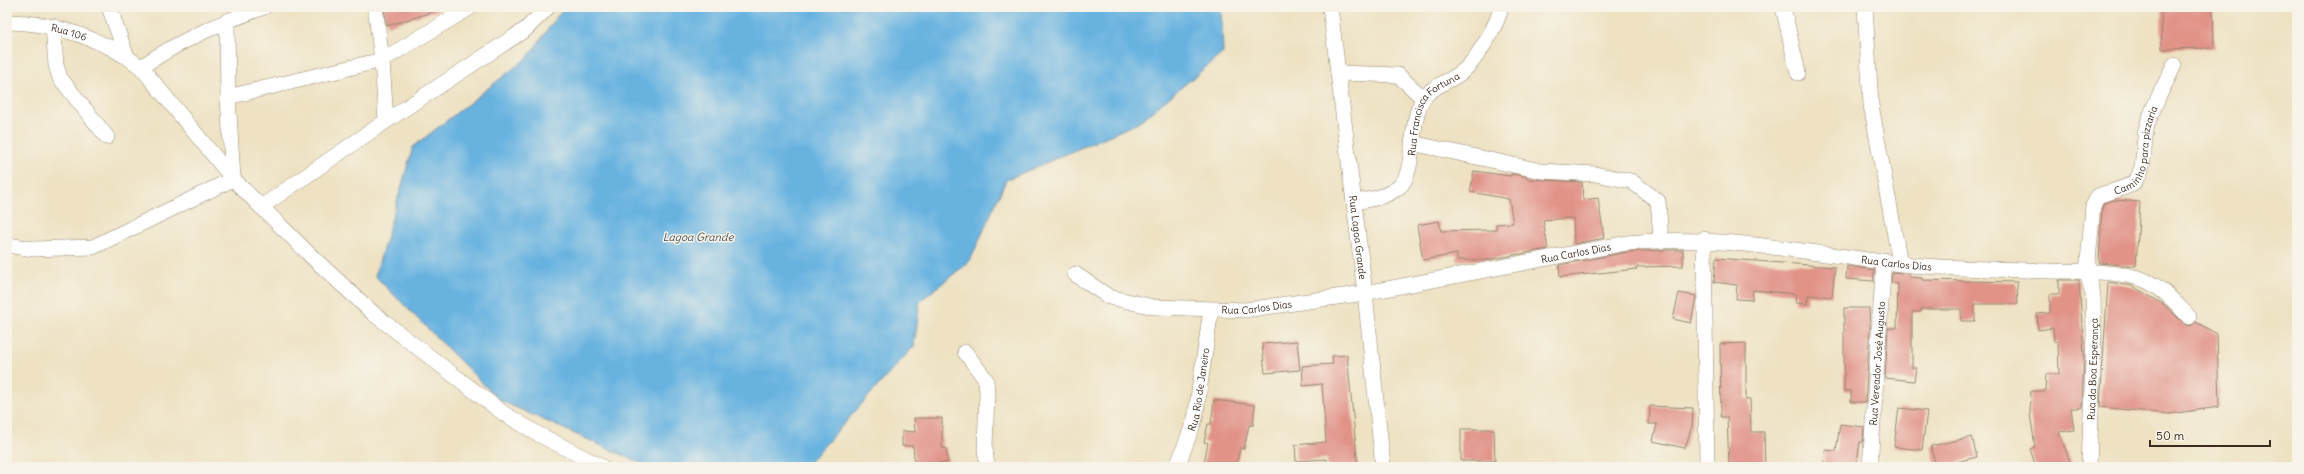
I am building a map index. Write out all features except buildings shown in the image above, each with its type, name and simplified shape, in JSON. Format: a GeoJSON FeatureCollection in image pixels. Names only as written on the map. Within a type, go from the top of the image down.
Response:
{"type":"FeatureCollection","features":[{"type":"Feature","properties":{"kind":"street"},"geometry":{"type":"LineString","coordinates":[[109,7],[127,57]]}},
{"type":"Feature","properties":{"kind":"street"},"geometry":{"type":"LineString","coordinates":[[141,67],[171,46],[227,21],[264,7]]}},
{"type":"Feature","properties":{"kind":"street"},"geometry":{"type":"LineString","coordinates":[[375,7],[382,60],[386,121]]}},
{"type":"Feature","properties":{"kind":"street"},"geometry":{"type":"LineString","coordinates":[[228,97],[382,60],[471,7]]}},
{"type":"Feature","properties":{"kind":"street"},"geometry":{"type":"LineString","coordinates":[[261,208],[386,121],[526,29],[548,7]]}},
{"type":"Feature","properties":{"kind":"street","name":"Rua Lagoa Grande"},"geometry":{"type":"LineString","coordinates":[[1330,7],[1365,293],[1382,467]]}},
{"type":"Feature","properties":{"kind":"street","name":"Rua Francisca Fortuna"},"geometry":{"type":"LineString","coordinates":[[1354,202],[1376,198],[1401,186],[1407,171],[1416,111],[1423,98],[1431,90],[1462,72],[1471,64],[1489,34],[1501,7]]}},
{"type":"Feature","properties":{"kind":"street"},"geometry":{"type":"LineString","coordinates":[[1783,7],[1798,73]]}},
{"type":"Feature","properties":{"kind":"street"},"geometry":{"type":"LineString","coordinates":[[1865,7],[1871,105],[1900,264]]}},
{"type":"Feature","properties":{"kind":"street"},"geometry":{"type":"LineString","coordinates":[[7,245],[34,249],[93,247],[233,179],[228,97],[227,21]]}},
{"type":"Feature","properties":{"kind":"street","name":"Rua 106"},"geometry":{"type":"LineString","coordinates":[[7,22],[27,22],[53,26],[127,57],[141,67],[233,179],[261,208],[374,314],[496,409],[538,434],[602,467]]}},
{"type":"Feature","properties":{"kind":"street"},"geometry":{"type":"LineString","coordinates":[[53,26],[56,65],[60,78],[107,137]]}},
{"type":"Feature","properties":{"kind":"street","name":"Caminho para pizzaria"},"geometry":{"type":"LineString","coordinates":[[2087,272],[2090,232],[2095,202],[2098,196],[2123,188],[2137,179],[2142,160],[2147,128],[2154,105],[2174,65]]}},
{"type":"Feature","properties":{"kind":"street"},"geometry":{"type":"LineString","coordinates":[[1338,73],[1398,75],[1423,98]]}},
{"type":"Feature","properties":{"kind":"street"},"geometry":{"type":"LineString","coordinates":[[1412,143],[1541,171],[1595,174],[1631,181],[1658,201],[1661,239]]}},
{"type":"Feature","properties":{"kind":"street","name":"Rua Carlos Dias"},"geometry":{"type":"LineString","coordinates":[[1075,274],[1109,298],[1154,307],[1245,310],[1365,293],[1627,242],[1661,239],[1704,239],[1884,260],[1900,264],[2087,272],[2131,276],[2145,280],[2167,293],[2189,317]]}},
{"type":"Feature","properties":{"kind":"street"},"geometry":{"type":"LineString","coordinates":[[1704,239],[1707,467]]}},
{"type":"Feature","properties":{"kind":"street","name":"Rua Vereador José Augusto"},"geometry":{"type":"LineString","coordinates":[[1870,467],[1884,260]]}},
{"type":"Feature","properties":{"kind":"street","name":"Rua da Boa Esperança"},"geometry":{"type":"LineString","coordinates":[[2087,272],[2093,294],[2094,332],[2089,467]]}},
{"type":"Feature","properties":{"kind":"street","name":"Rua Rio de Janeiro"},"geometry":{"type":"LineString","coordinates":[[1177,467],[1195,419],[1210,310]]}},
{"type":"Feature","properties":{"kind":"street"},"geometry":{"type":"LineString","coordinates":[[965,352],[986,380],[985,448],[987,467]]}},
{"type":"Feature","properties":{"kind":"water","name":"Lagoa Grande"},"geometry":{"type":"Polygon","coordinates":[[[564,7],[1221,7],[1223,53],[1138,123],[1006,180],[970,261],[920,301],[914,346],[805,467],[649,467],[499,400],[375,276],[413,147],[528,57],[564,7]]]}}]}
